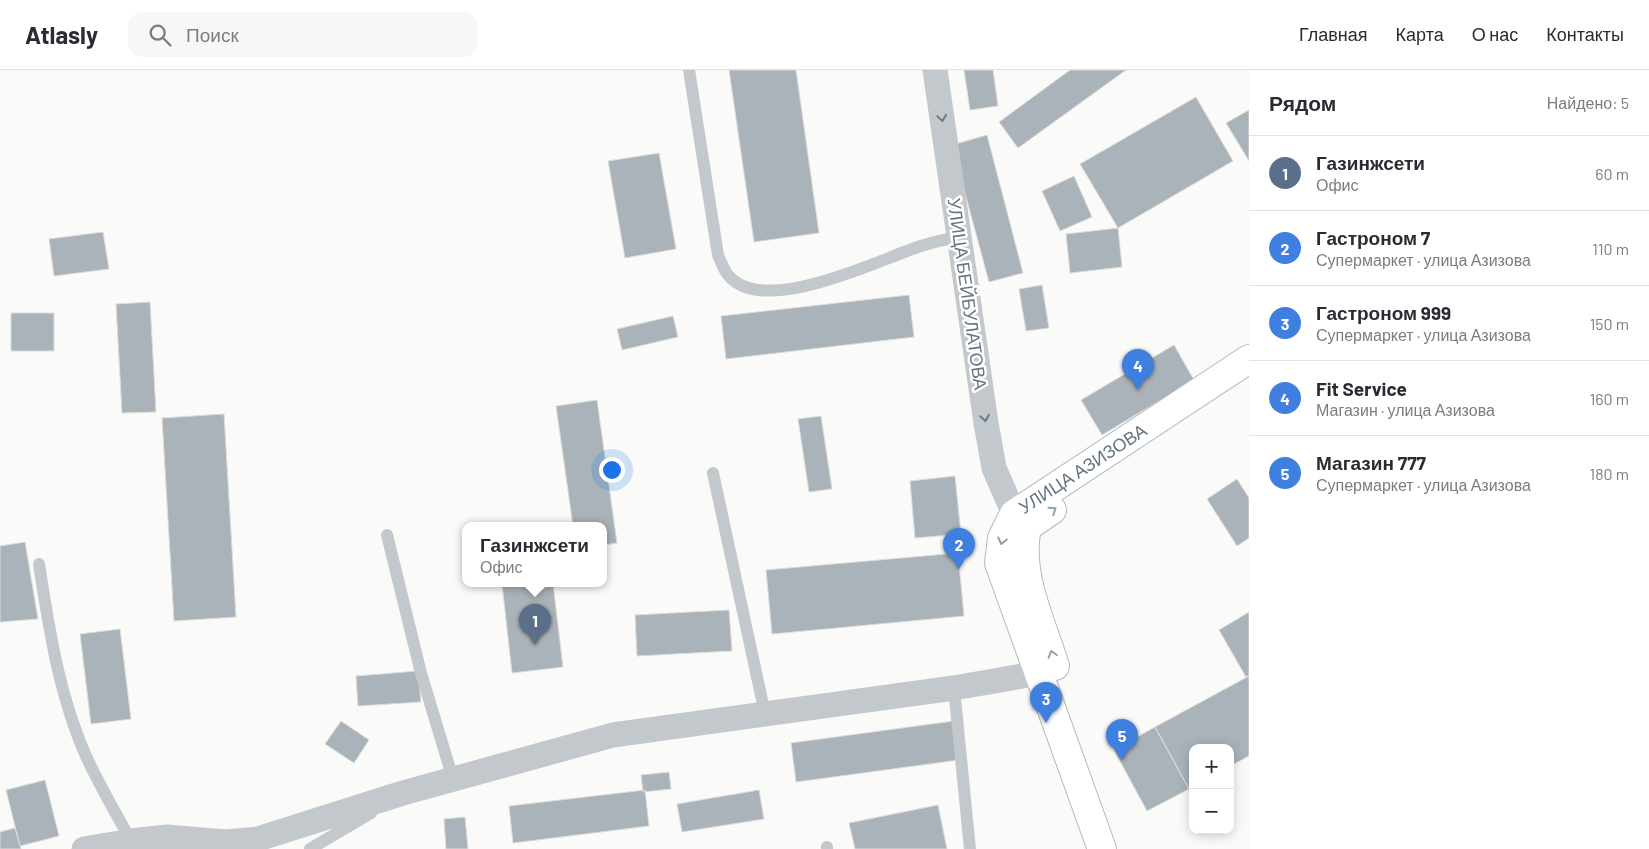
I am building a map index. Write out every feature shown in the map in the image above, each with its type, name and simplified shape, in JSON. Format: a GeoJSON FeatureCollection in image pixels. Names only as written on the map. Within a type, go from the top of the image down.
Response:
{"type":"FeatureCollection","features":[{"type":"Feature","properties":{"kind":"main road","name":"УЛИЦА АЗИЗОВА"},"geometry":{"type":"LineString","coordinates":[[1102,849],[999,563],[1002,538],[1014,514],[1249,359]]}},
{"type":"Feature","properties":{"kind":"main road","name":"УЛИЦА АЗИЗОВА"},"geometry":{"type":"LineString","coordinates":[[1118,849],[1028,583],[1023,547],[1027,527],[1249,378]]}},
{"type":"Feature","properties":{"kind":"street","name":"УЛИЦА БЕЙБУЛАТОВА"},"geometry":{"type":"LineString","coordinates":[[935,70],[994,468],[1014,514]]}},
{"type":"Feature","properties":{"kind":"street"},"geometry":{"type":"LineString","coordinates":[[84,849],[167,837],[226,842],[258,839],[403,793],[613,735],[954,688],[1039,673]]}},
{"type":"Feature","properties":{"kind":"lane"},"geometry":{"type":"LineString","coordinates":[[689,70],[718,255],[729,276],[742,285],[757,289],[782,290],[830,281],[914,248],[959,237]]}},
{"type":"Feature","properties":{"kind":"lane"},"geometry":{"type":"LineString","coordinates":[[713,474],[765,714]]}},
{"type":"Feature","properties":{"kind":"lane"},"geometry":{"type":"LineString","coordinates":[[387,535],[421,673],[453,780]]}},
{"type":"Feature","properties":{"kind":"lane"},"geometry":{"type":"LineString","coordinates":[[39,564],[50,637],[63,692],[86,755],[130,841]]}},
{"type":"Feature","properties":{"kind":"lane"},"geometry":{"type":"LineString","coordinates":[[954,688],[970,849]]}},
{"type":"Feature","properties":{"kind":"lane"},"geometry":{"type":"LineString","coordinates":[[310,849],[403,793]]}},
{"type":"Feature","properties":{"kind":"building"},"geometry":{"type":"Polygon","coordinates":[[[729,70],[796,70],[819,233],[754,242],[729,70]]]}},
{"type":"Feature","properties":{"kind":"building"},"geometry":{"type":"Polygon","coordinates":[[[964,70],[993,70],[998,106],[970,110],[964,70]]]}},
{"type":"Feature","properties":{"kind":"building"},"geometry":{"type":"Polygon","coordinates":[[[1070,70],[1126,70],[1018,148],[999,122],[1070,70]]]}},
{"type":"Feature","properties":{"kind":"building"},"geometry":{"type":"Polygon","coordinates":[[[1196,97],[1233,161],[1118,228],[1080,164],[1196,97]]]}},
{"type":"Feature","properties":{"kind":"building"},"geometry":{"type":"Polygon","coordinates":[[[1249,110],[1249,161],[1226,123],[1249,110]]]}},
{"type":"Feature","properties":{"kind":"building"},"geometry":{"type":"Polygon","coordinates":[[[987,135],[1023,273],[989,282],[952,145],[987,135]]]}},
{"type":"Feature","properties":{"kind":"building"},"geometry":{"type":"Polygon","coordinates":[[[659,153],[676,249],[625,258],[608,161],[659,153]]]}},
{"type":"Feature","properties":{"kind":"building"},"geometry":{"type":"Polygon","coordinates":[[[1074,176],[1092,217],[1060,231],[1042,191],[1074,176]]]}},
{"type":"Feature","properties":{"kind":"building"},"geometry":{"type":"Polygon","coordinates":[[[1118,228],[1122,267],[1070,273],[1066,234],[1118,228]]]}},
{"type":"Feature","properties":{"kind":"building"},"geometry":{"type":"Polygon","coordinates":[[[103,232],[109,269],[54,276],[49,239],[103,232]]]}},
{"type":"Feature","properties":{"kind":"building"},"geometry":{"type":"Polygon","coordinates":[[[1042,285],[1049,328],[1026,331],[1019,289],[1042,285]]]}},
{"type":"Feature","properties":{"kind":"building"},"geometry":{"type":"Polygon","coordinates":[[[909,295],[914,337],[726,359],[721,316],[909,295]]]}},
{"type":"Feature","properties":{"kind":"building"},"geometry":{"type":"Polygon","coordinates":[[[150,302],[156,412],[122,413],[116,304],[150,302]]]}},
{"type":"Feature","properties":{"kind":"building"},"geometry":{"type":"Polygon","coordinates":[[[11,313],[54,313],[54,351],[11,351],[11,313]]]}},
{"type":"Feature","properties":{"kind":"building"},"geometry":{"type":"Polygon","coordinates":[[[673,316],[678,337],[622,350],[617,329],[673,316]]]}},
{"type":"Feature","properties":{"kind":"building"},"geometry":{"type":"Polygon","coordinates":[[[1174,345],[1194,380],[1102,435],[1081,400],[1174,345]]]}},
{"type":"Feature","properties":{"kind":"building"},"geometry":{"type":"Polygon","coordinates":[[[597,400],[617,543],[607,545],[607,522],[572,522],[556,406],[597,400]]]}},
{"type":"Feature","properties":{"kind":"building"},"geometry":{"type":"Polygon","coordinates":[[[224,414],[236,617],[174,621],[162,418],[224,414]]]}},
{"type":"Feature","properties":{"kind":"building"},"geometry":{"type":"Polygon","coordinates":[[[821,416],[832,489],[809,492],[798,419],[821,416]]]}},
{"type":"Feature","properties":{"kind":"building"},"geometry":{"type":"Polygon","coordinates":[[[955,476],[961,534],[915,538],[910,481],[955,476]]]}},
{"type":"Feature","properties":{"kind":"building"},"geometry":{"type":"Polygon","coordinates":[[[1237,479],[1249,498],[1249,538],[1237,546],[1207,499],[1237,479]]]}},
{"type":"Feature","properties":{"kind":"building"},"geometry":{"type":"Polygon","coordinates":[[[25,542],[38,619],[0,622],[0,546],[25,542]]]}},
{"type":"Feature","properties":{"kind":"building"},"geometry":{"type":"Polygon","coordinates":[[[958,553],[964,616],[772,634],[766,570],[958,553]]]}},
{"type":"Feature","properties":{"kind":"building"},"geometry":{"type":"Polygon","coordinates":[[[502,587],[553,587],[563,667],[512,673],[502,587]]]}},
{"type":"Feature","properties":{"kind":"building"},"geometry":{"type":"Polygon","coordinates":[[[729,610],[732,651],[637,656],[635,615],[729,610]]]}},
{"type":"Feature","properties":{"kind":"building"},"geometry":{"type":"Polygon","coordinates":[[[1249,612],[1249,675],[1246,677],[1219,630],[1249,612]]]}},
{"type":"Feature","properties":{"kind":"building"},"geometry":{"type":"Polygon","coordinates":[[[120,629],[131,719],[91,724],[80,634],[120,629]]]}},
{"type":"Feature","properties":{"kind":"building"},"geometry":{"type":"Polygon","coordinates":[[[418,671],[421,702],[358,706],[356,676],[418,671]]]}},
{"type":"Feature","properties":{"kind":"building"},"geometry":{"type":"Polygon","coordinates":[[[1249,676],[1249,756],[1234,764],[1234,744],[1189,744],[1189,789],[1155,727],[1249,676]]]}},
{"type":"Feature","properties":{"kind":"building"},"geometry":{"type":"Polygon","coordinates":[[[341,721],[369,740],[354,763],[325,744],[341,721]]]}},
{"type":"Feature","properties":{"kind":"building"},"geometry":{"type":"Polygon","coordinates":[[[954,721],[959,760],[796,782],[791,743],[954,721]]]}},
{"type":"Feature","properties":{"kind":"building"},"geometry":{"type":"Polygon","coordinates":[[[1155,727],[1189,789],[1147,811],[1114,750],[1155,727]]]}},
{"type":"Feature","properties":{"kind":"building"},"geometry":{"type":"Polygon","coordinates":[[[669,772],[671,789],[643,792],[641,775],[669,772]]]}},
{"type":"Feature","properties":{"kind":"building"},"geometry":{"type":"Polygon","coordinates":[[[45,780],[59,836],[20,846],[6,790],[45,780]]]}},
{"type":"Feature","properties":{"kind":"building"},"geometry":{"type":"Polygon","coordinates":[[[645,790],[649,826],[513,843],[509,806],[645,790]]]}},
{"type":"Feature","properties":{"kind":"building"},"geometry":{"type":"Polygon","coordinates":[[[759,790],[764,819],[682,832],[677,804],[759,790]]]}},
{"type":"Feature","properties":{"kind":"building"},"geometry":{"type":"Polygon","coordinates":[[[938,805],[947,849],[855,849],[849,823],[938,805]]]}},
{"type":"Feature","properties":{"kind":"building"},"geometry":{"type":"Polygon","coordinates":[[[465,817],[468,849],[446,849],[444,819],[465,817]]]}},
{"type":"Feature","properties":{"kind":"building"},"geometry":{"type":"Polygon","coordinates":[[[15,828],[21,849],[0,849],[0,832],[15,828]]]}},
{"type":"Feature","properties":{"kind":"place","name":"Fit Service"},"geometry":{"type":"Point","coordinates":[1138,390]}},
{"type":"Feature","properties":{"kind":"place","name":"Гастроном 7"},"geometry":{"type":"Point","coordinates":[959,569]}},
{"type":"Feature","properties":{"kind":"place","name":"Газинжсети"},"geometry":{"type":"Point","coordinates":[535,645]}},
{"type":"Feature","properties":{"kind":"place","name":"Гастроном 999"},"geometry":{"type":"Point","coordinates":[1046,723]}},
{"type":"Feature","properties":{"kind":"place","name":"Магазин 777"},"geometry":{"type":"Point","coordinates":[1122,760]}}]}
